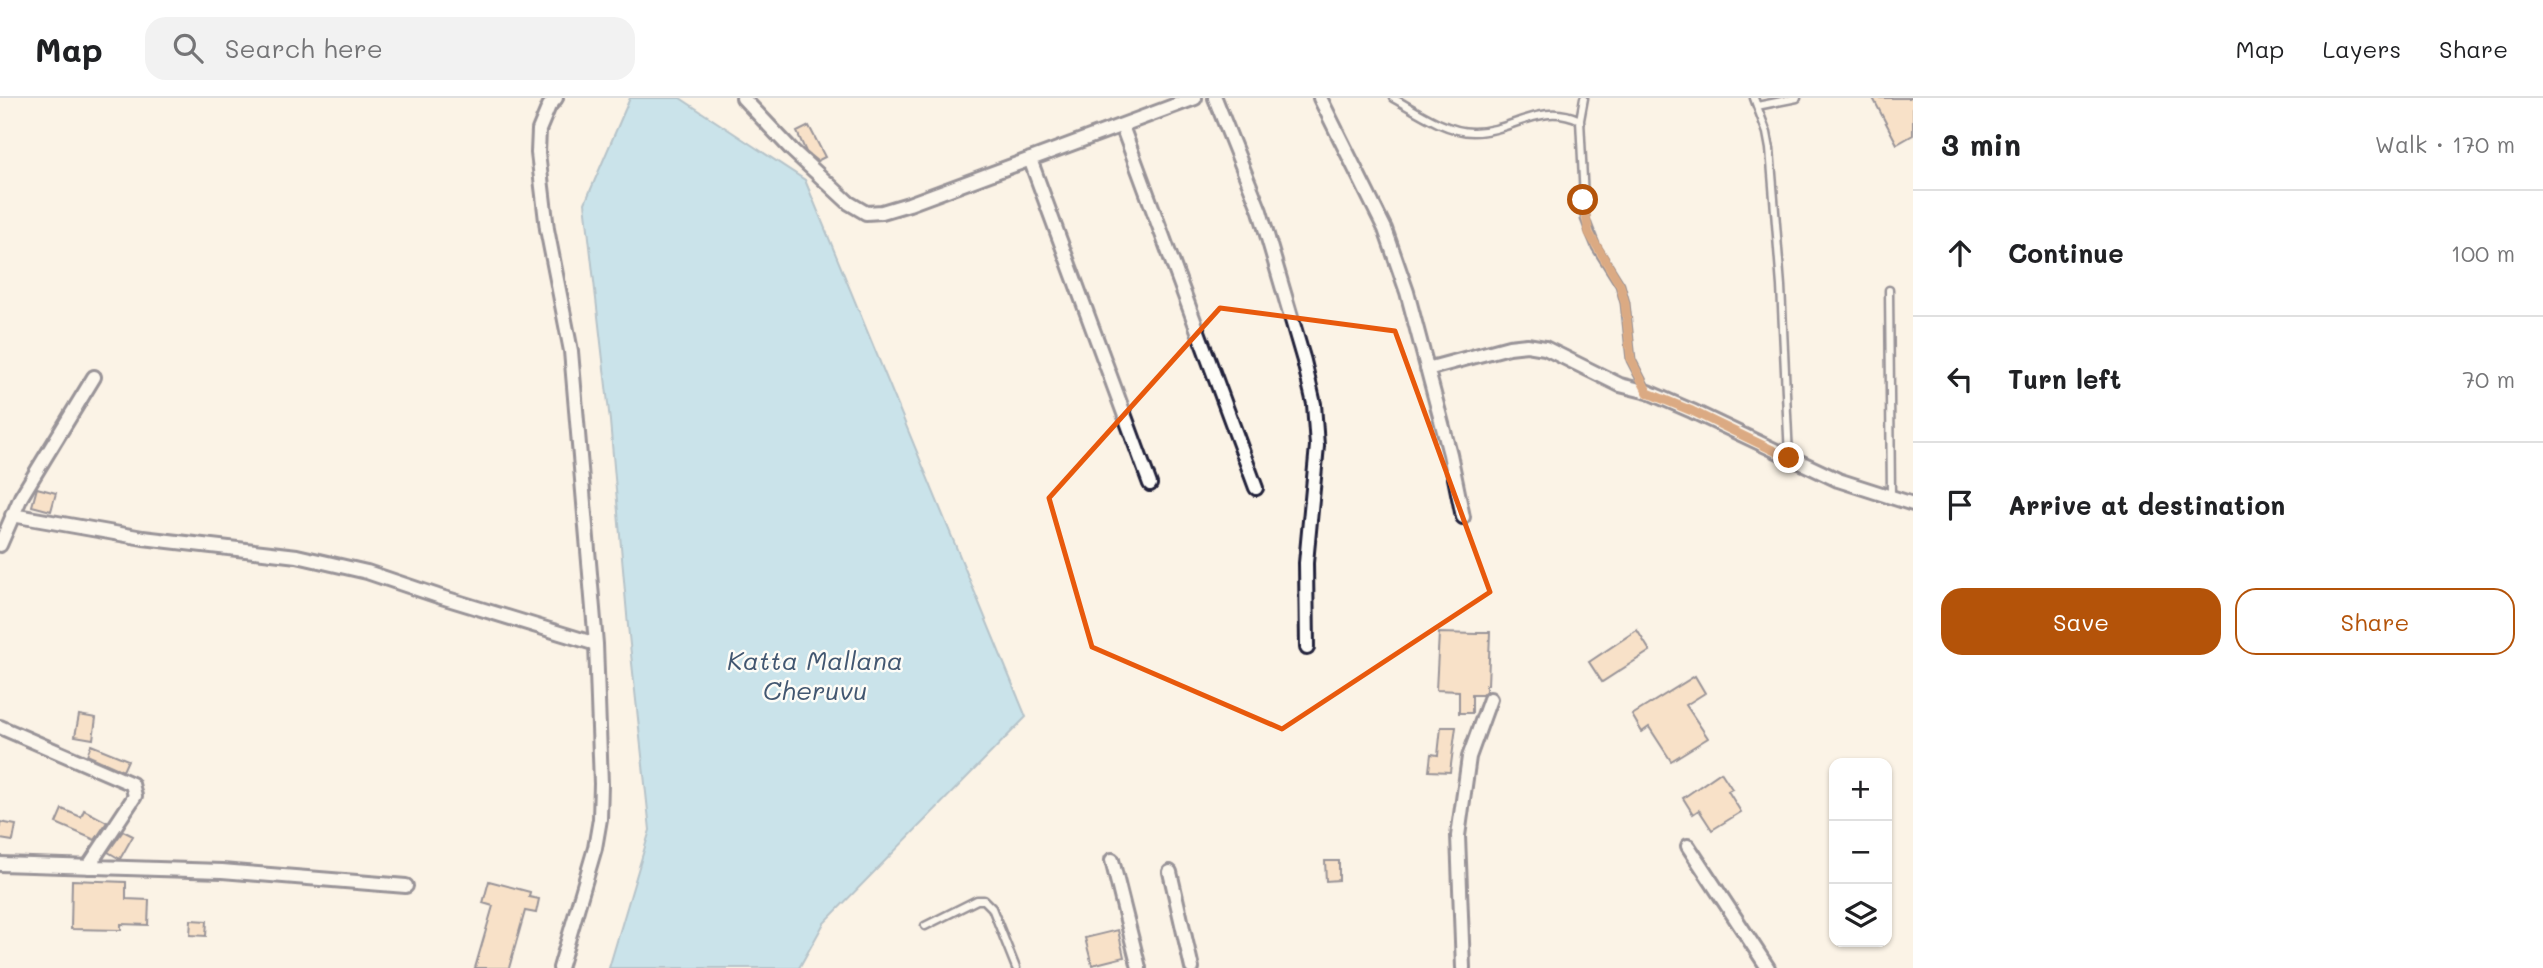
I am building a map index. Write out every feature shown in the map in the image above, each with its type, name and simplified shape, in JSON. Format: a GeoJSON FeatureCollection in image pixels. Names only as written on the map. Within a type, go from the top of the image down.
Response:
{"type":"FeatureCollection","features":[{"type":"Feature","properties":{"kind":"street"},"geometry":{"type":"LineString","coordinates":[[556,98],[549,106],[539,130],[538,153],[547,229],[571,351],[596,644],[601,784],[600,819],[595,848],[560,968]]}},
{"type":"Feature","properties":{"kind":"street"},"geometry":{"type":"LineString","coordinates":[[743,98],[792,150],[849,203],[866,213],[882,212],[909,204],[1195,98]]}},
{"type":"Feature","properties":{"kind":"street"},"geometry":{"type":"LineString","coordinates":[[1215,98],[1260,211],[1314,404],[1317,446],[1306,563],[1307,648]]}},
{"type":"Feature","properties":{"kind":"street"},"geometry":{"type":"LineString","coordinates":[[1320,98],[1385,229],[1407,292],[1450,454],[1463,517]]}},
{"type":"Feature","properties":{"kind":"street"},"geometry":{"type":"LineString","coordinates":[[1122,126],[1256,488]]}},
{"type":"Feature","properties":{"kind":"street"},"geometry":{"type":"LineString","coordinates":[[1030,159],[1150,484]]}},
{"type":"Feature","properties":{"kind":"street"},"geometry":{"type":"LineString","coordinates":[[1427,369],[1508,347],[1527,345],[1545,348],[1620,384],[1692,411],[1838,480],[1913,504]]}},
{"type":"Feature","properties":{"kind":"street"},"geometry":{"type":"LineString","coordinates":[[0,545],[12,515],[94,377]]}},
{"type":"Feature","properties":{"kind":"street"},"geometry":{"type":"LineString","coordinates":[[12,515],[143,538],[297,556],[367,572],[596,644]]}},
{"type":"Feature","properties":{"kind":"street"},"geometry":{"type":"LineString","coordinates":[[1463,968],[1459,824],[1469,757],[1490,699]]}},
{"type":"Feature","properties":{"kind":"street"},"geometry":{"type":"LineString","coordinates":[[0,727],[132,784],[135,796],[88,867]]}},
{"type":"Feature","properties":{"kind":"street"},"geometry":{"type":"LineString","coordinates":[[1688,846],[1768,968]]}},
{"type":"Feature","properties":{"kind":"street"},"geometry":{"type":"LineString","coordinates":[[1112,860],[1139,968]]}},
{"type":"Feature","properties":{"kind":"street"},"geometry":{"type":"LineString","coordinates":[[0,864],[222,871],[406,886]]}},
{"type":"Feature","properties":{"kind":"street"},"geometry":{"type":"LineString","coordinates":[[1170,872],[1192,968]]}},
{"type":"Feature","properties":{"kind":"lane"},"geometry":{"type":"LineString","coordinates":[[1392,98],[1450,127],[1471,132],[1493,130],[1553,112],[1580,120]]}},
{"type":"Feature","properties":{"kind":"lane"},"geometry":{"type":"LineString","coordinates":[[1584,98],[1580,120],[1585,219],[1592,240],[1620,285],[1625,303],[1631,360],[1648,393]]}},
{"type":"Feature","properties":{"kind":"lane"},"geometry":{"type":"LineString","coordinates":[[1754,98],[1770,149],[1781,286],[1789,458]]}},
{"type":"Feature","properties":{"kind":"lane"},"geometry":{"type":"LineString","coordinates":[[1757,106],[1797,98]]}},
{"type":"Feature","properties":{"kind":"lane"},"geometry":{"type":"LineString","coordinates":[[1889,290],[1891,496]]}},
{"type":"Feature","properties":{"kind":"lane"},"geometry":{"type":"LineString","coordinates":[[925,926],[977,900],[984,900],[992,908],[1016,968]]}},
{"type":"Feature","properties":{"kind":"highlighted area"},"geometry":{"type":"Polygon","coordinates":[[[1220,308],[1395,331],[1490,592],[1282,729],[1092,647],[1049,498],[1220,308]]]}},
{"type":"Feature","properties":{"kind":"water","name":"Katta Mallana Cheruvu"},"geometry":{"type":"Polygon","coordinates":[[[630,98],[680,98],[805,180],[1026,717],[824,923],[799,968],[609,968],[650,830],[610,421],[585,203],[630,98]]]}},
{"type":"Feature","properties":{"kind":"building"},"geometry":{"type":"Polygon","coordinates":[[[1873,98],[1913,98],[1913,135],[1897,144],[1873,98]]]}},
{"type":"Feature","properties":{"kind":"building"},"geometry":{"type":"Polygon","coordinates":[[[809,126],[825,157],[817,161],[806,152],[797,132],[809,126]]]}},
{"type":"Feature","properties":{"kind":"building"},"geometry":{"type":"Polygon","coordinates":[[[37,488],[56,493],[51,511],[32,506],[37,488]]]}},
{"type":"Feature","properties":{"kind":"building"},"geometry":{"type":"Polygon","coordinates":[[[1637,630],[1650,651],[1602,682],[1589,662],[1637,630]]]}},
{"type":"Feature","properties":{"kind":"building"},"geometry":{"type":"Polygon","coordinates":[[[1490,632],[1488,685],[1482,695],[1472,695],[1472,713],[1459,713],[1459,691],[1436,690],[1439,633],[1490,632]]]}},
{"type":"Feature","properties":{"kind":"building"},"geometry":{"type":"Polygon","coordinates":[[[1695,676],[1705,693],[1686,705],[1708,738],[1671,761],[1649,727],[1642,732],[1632,715],[1695,676]]]}},
{"type":"Feature","properties":{"kind":"building"},"geometry":{"type":"Polygon","coordinates":[[[79,715],[96,718],[93,739],[75,736],[79,715]]]}},
{"type":"Feature","properties":{"kind":"building"},"geometry":{"type":"Polygon","coordinates":[[[1441,727],[1456,727],[1450,772],[1429,771],[1431,754],[1438,755],[1441,727]]]}},
{"type":"Feature","properties":{"kind":"building"},"geometry":{"type":"Polygon","coordinates":[[[91,745],[128,760],[123,771],[87,755],[91,745]]]}},
{"type":"Feature","properties":{"kind":"building"},"geometry":{"type":"Polygon","coordinates":[[[1721,772],[1732,789],[1728,791],[1741,812],[1712,830],[1699,810],[1693,814],[1683,798],[1721,772]]]}},
{"type":"Feature","properties":{"kind":"building"},"geometry":{"type":"Polygon","coordinates":[[[62,809],[81,817],[84,810],[107,822],[95,840],[56,823],[62,809]]]}},
{"type":"Feature","properties":{"kind":"building"},"geometry":{"type":"Polygon","coordinates":[[[0,822],[16,825],[13,841],[0,839],[0,822]]]}},
{"type":"Feature","properties":{"kind":"building"},"geometry":{"type":"Polygon","coordinates":[[[123,831],[133,836],[120,859],[108,852],[123,831]]]}},
{"type":"Feature","properties":{"kind":"building"},"geometry":{"type":"Polygon","coordinates":[[[1325,861],[1339,861],[1339,880],[1326,881],[1325,861]]]}},
{"type":"Feature","properties":{"kind":"building"},"geometry":{"type":"Polygon","coordinates":[[[72,880],[126,882],[126,899],[149,900],[148,925],[121,924],[121,930],[71,929],[72,880]]]}},
{"type":"Feature","properties":{"kind":"building"},"geometry":{"type":"Polygon","coordinates":[[[489,881],[530,892],[529,897],[539,899],[536,913],[525,911],[509,968],[475,968],[493,906],[483,903],[489,881]]]}},
{"type":"Feature","properties":{"kind":"building"},"geometry":{"type":"Polygon","coordinates":[[[191,920],[207,921],[206,936],[190,935],[191,920]]]}},
{"type":"Feature","properties":{"kind":"building"},"geometry":{"type":"Polygon","coordinates":[[[1118,930],[1124,957],[1092,965],[1085,938],[1118,930]]]}},
{"type":"Feature","properties":{"kind":"route"},"geometry":{"type":"LineString","coordinates":[[1583,200],[1589,233],[1620,285],[1625,303],[1631,360],[1635,373],[1648,393],[1789,458]]}}]}
